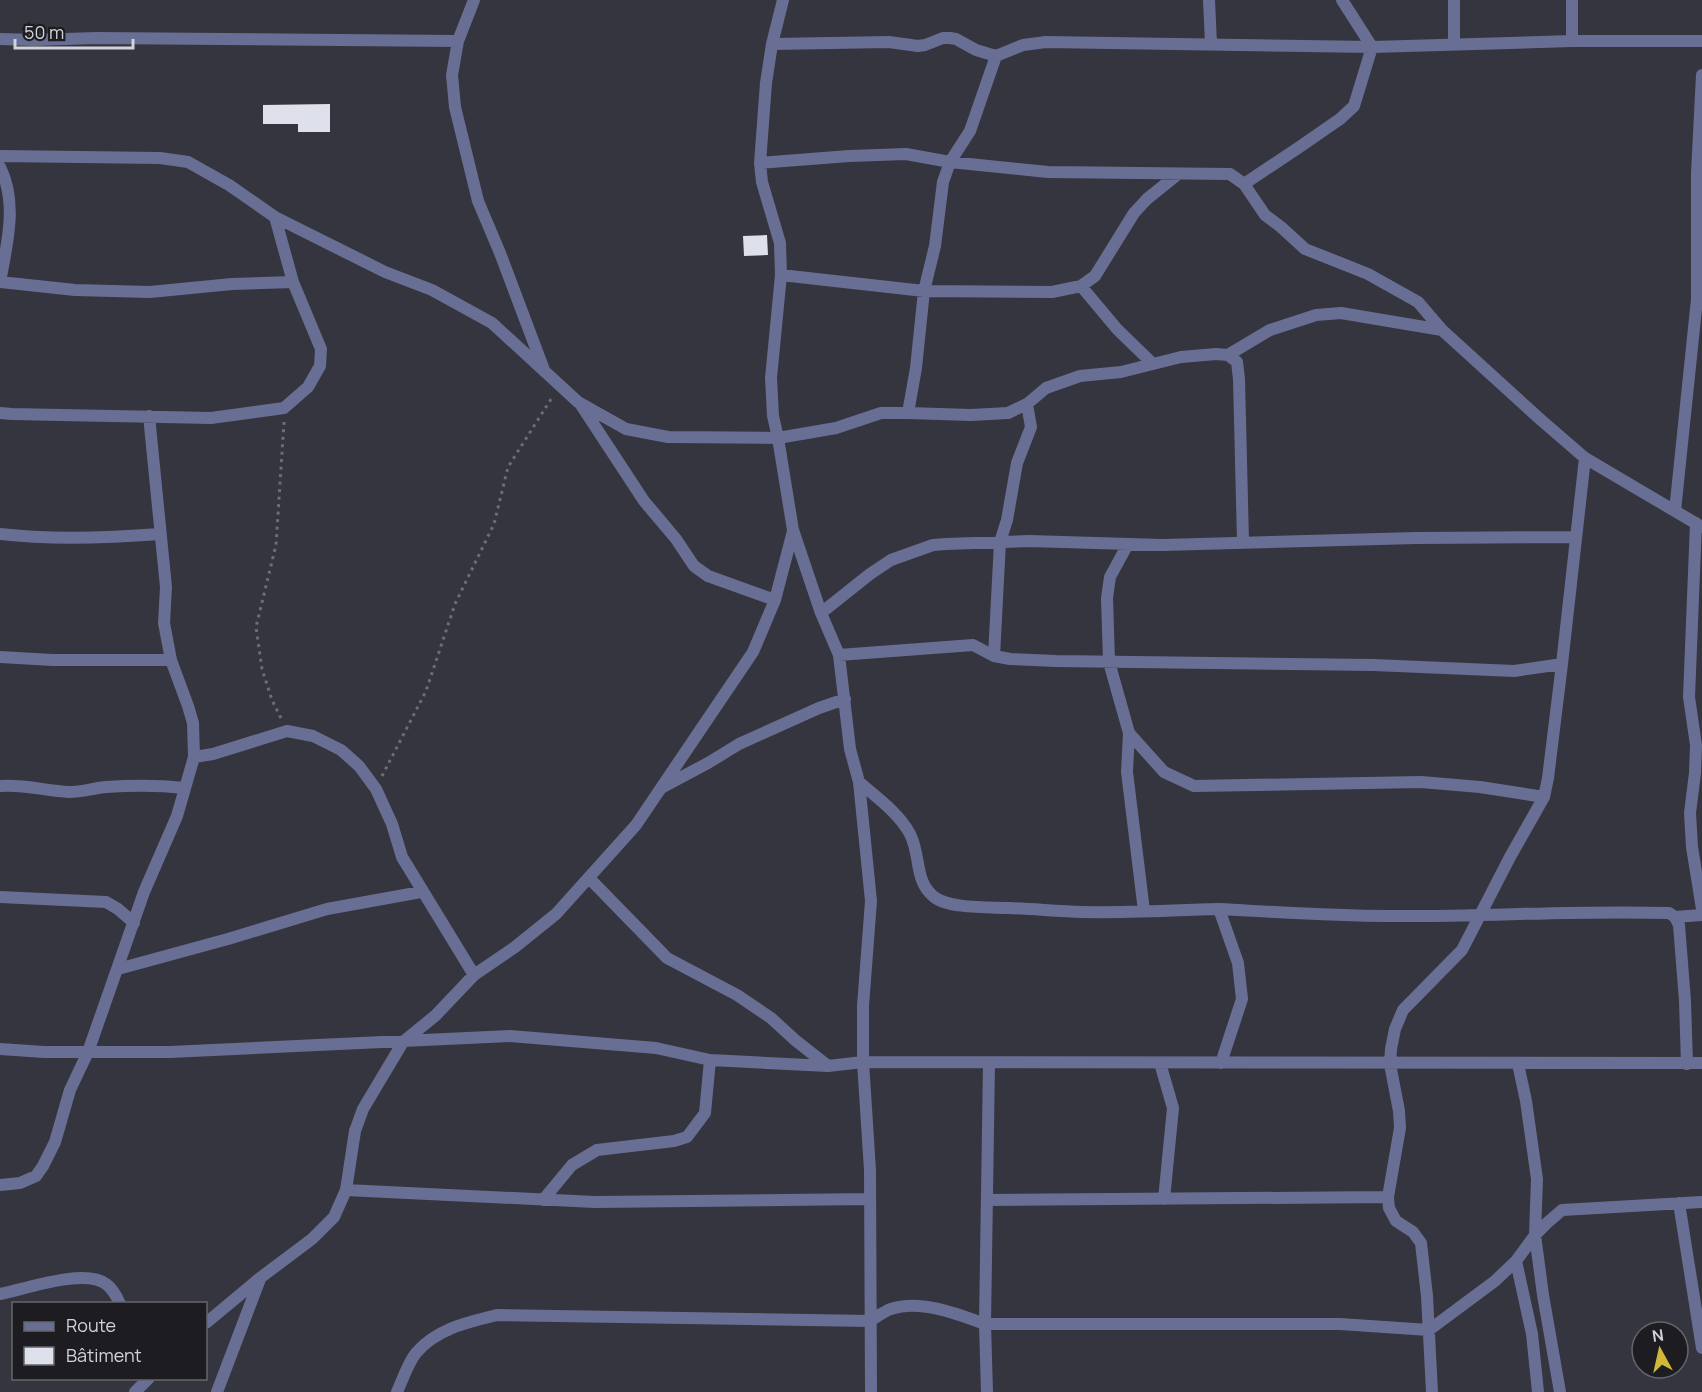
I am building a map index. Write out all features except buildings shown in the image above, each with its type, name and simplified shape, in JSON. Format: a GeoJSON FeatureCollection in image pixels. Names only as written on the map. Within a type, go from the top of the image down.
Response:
{"type":"FeatureCollection","features":[{"type":"Feature","properties":{"kind":"street"},"geometry":{"type":"LineString","coordinates":[[474,0],[458,41],[452,75],[455,107],[478,201],[545,371]]}},
{"type":"Feature","properties":{"kind":"street"},"geometry":{"type":"LineString","coordinates":[[783,0],[772,44],[766,83],[760,163],[762,182],[780,243],[781,275],[771,378],[773,416],[793,530],[821,613],[839,655],[850,749],[859,782],[872,901],[864,994],[863,1062],[870,1170],[871,1392]]}},
{"type":"Feature","properties":{"kind":"street"},"geometry":{"type":"LineString","coordinates":[[1209,0],[1211,44]]}},
{"type":"Feature","properties":{"kind":"street"},"geometry":{"type":"LineString","coordinates":[[1244,183],[1340,119],[1354,106],[1372,47],[1342,0]]}},
{"type":"Feature","properties":{"kind":"street"},"geometry":{"type":"LineString","coordinates":[[1454,0],[1454,44]]}},
{"type":"Feature","properties":{"kind":"street"},"geometry":{"type":"LineString","coordinates":[[1572,0],[1572,40]]}},
{"type":"Feature","properties":{"kind":"street"},"geometry":{"type":"LineString","coordinates":[[772,44],[889,42],[918,46],[950,38],[976,51],[996,57],[1023,45],[1046,42],[1372,47],[1572,40],[1702,41]]}},
{"type":"Feature","properties":{"kind":"street"},"geometry":{"type":"LineString","coordinates":[[0,39],[458,41]]}},
{"type":"Feature","properties":{"kind":"street"},"geometry":{"type":"LineString","coordinates":[[908,413],[916,368],[924,291],[935,246],[943,182],[950,162],[970,131],[996,57]]}},
{"type":"Feature","properties":{"kind":"street"},"geometry":{"type":"LineString","coordinates":[[1675,511],[1691,358],[1700,300],[1699,173],[1702,75]]}},
{"type":"Feature","properties":{"kind":"street"},"geometry":{"type":"LineString","coordinates":[[760,163],[906,154],[950,162],[1048,171],[1230,174],[1244,183],[1265,215],[1305,249],[1368,274],[1418,302],[1442,330],[1585,458],[1699,525],[1689,698],[1696,745],[1690,813],[1692,847],[1702,909]]}},
{"type":"Feature","properties":{"kind":"street"},"geometry":{"type":"LineString","coordinates":[[0,156],[160,158],[188,162],[230,186],[275,217],[385,272],[432,290],[492,323],[578,402],[626,429],[668,437],[778,438],[836,428],[881,413],[971,415],[1008,413],[1027,404],[1046,388],[1080,376],[1121,372],[1181,357],[1228,355],[1237,362],[1239,379],[1243,542]]}},
{"type":"Feature","properties":{"kind":"street"},"geometry":{"type":"LineString","coordinates":[[0,167],[5,176],[10,201],[9,229],[0,282],[75,290],[150,292],[232,284],[293,282]]}},
{"type":"Feature","properties":{"kind":"street"},"geometry":{"type":"LineString","coordinates":[[781,275],[924,291],[1052,292],[1082,286],[1095,276],[1134,213],[1147,199],[1178,174]]}},
{"type":"Feature","properties":{"kind":"street"},"geometry":{"type":"LineString","coordinates":[[0,413],[211,418],[284,408],[308,387],[320,366],[321,349],[293,282],[275,217]]}},
{"type":"Feature","properties":{"kind":"street"},"geometry":{"type":"LineString","coordinates":[[1082,286],[1117,329],[1153,364]]}},
{"type":"Feature","properties":{"kind":"street"},"geometry":{"type":"LineString","coordinates":[[1228,355],[1270,330],[1316,315],[1341,313],[1442,330]]}},
{"type":"Feature","properties":{"kind":"street"},"geometry":{"type":"LineString","coordinates":[[1691,358],[1702,367]]}},
{"type":"Feature","properties":{"kind":"street"},"geometry":{"type":"LineString","coordinates":[[578,402],[644,501],[676,539],[694,566],[708,576],[775,600]]}},
{"type":"Feature","properties":{"kind":"street"},"geometry":{"type":"LineString","coordinates":[[994,656],[1000,542],[1007,520],[1017,463],[1031,427],[1027,404]]}},
{"type":"Feature","properties":{"kind":"street"},"geometry":{"type":"LineString","coordinates":[[0,1185],[20,1183],[36,1176],[55,1142],[70,1090],[88,1052],[144,892],[177,816],[194,757],[193,723],[171,660],[164,623],[166,587],[149,416]]}},
{"type":"Feature","properties":{"kind":"street"},"geometry":{"type":"LineString","coordinates":[[1432,1392],[1421,1243],[1413,1232],[1396,1221],[1389,1208],[1388,1197],[1400,1128],[1390,1064],[1395,1029],[1403,1010],[1462,950],[1544,797],[1562,664],[1585,458]]}},
{"type":"Feature","properties":{"kind":"street"},"geometry":{"type":"LineString","coordinates":[[207,1322],[312,1239],[334,1217],[346,1190],[355,1131],[363,1109],[403,1042],[436,1015],[474,975],[555,914],[636,825],[753,652],[775,600],[793,530]]}},
{"type":"Feature","properties":{"kind":"street"},"geometry":{"type":"LineString","coordinates":[[0,534],[26,537],[160,534]]}},
{"type":"Feature","properties":{"kind":"street"},"geometry":{"type":"LineString","coordinates":[[821,613],[891,560],[933,545],[1000,542],[1163,545],[1416,538],[1576,537]]}},
{"type":"Feature","properties":{"kind":"street"},"geometry":{"type":"LineString","coordinates":[[1128,544],[1110,577],[1107,598],[1109,662],[1129,733],[1128,772],[1144,911]]}},
{"type":"Feature","properties":{"kind":"street"},"geometry":{"type":"LineString","coordinates":[[839,655],[973,645],[994,656],[1010,659],[1374,665],[1514,671],[1562,664]]}},
{"type":"Feature","properties":{"kind":"street"},"geometry":{"type":"LineString","coordinates":[[0,657],[51,660],[171,660]]}},
{"type":"Feature","properties":{"kind":"street"},"geometry":{"type":"LineString","coordinates":[[662,787],[739,744],[819,708],[845,699]]}},
{"type":"Feature","properties":{"kind":"street"},"geometry":{"type":"LineString","coordinates":[[194,757],[213,754],[287,731],[313,736],[341,750],[359,766],[376,789],[392,824],[402,857],[421,892],[474,975]]}},
{"type":"Feature","properties":{"kind":"street"},"geometry":{"type":"LineString","coordinates":[[1129,733],[1164,772],[1194,786],[1420,782],[1544,797]]}},
{"type":"Feature","properties":{"kind":"street"},"geometry":{"type":"LineString","coordinates":[[859,782],[898,817],[910,834],[924,886],[935,898],[951,904],[1082,912],[1219,909],[1386,916],[1669,913],[1675,917],[1679,925],[1687,1064]]}},
{"type":"Feature","properties":{"kind":"street"},"geometry":{"type":"LineString","coordinates":[[0,786],[34,787],[72,792],[103,787],[141,785],[185,788]]}},
{"type":"Feature","properties":{"kind":"street"},"geometry":{"type":"LineString","coordinates":[[589,878],[667,958],[737,995],[771,1018],[828,1066]]}},
{"type":"Feature","properties":{"kind":"street"},"geometry":{"type":"LineString","coordinates":[[118,969],[327,909],[421,892]]}},
{"type":"Feature","properties":{"kind":"street"},"geometry":{"type":"LineString","coordinates":[[0,897],[106,902],[134,923]]}},
{"type":"Feature","properties":{"kind":"street"},"geometry":{"type":"LineString","coordinates":[[1219,909],[1238,963],[1242,999],[1221,1063]]}},
{"type":"Feature","properties":{"kind":"street"},"geometry":{"type":"LineString","coordinates":[[1675,917],[1702,915]]}},
{"type":"Feature","properties":{"kind":"street"},"geometry":{"type":"LineString","coordinates":[[0,1049],[170,1052],[510,1036],[656,1048],[710,1060],[828,1066],[863,1062],[1702,1063]]}},
{"type":"Feature","properties":{"kind":"street"},"geometry":{"type":"LineString","coordinates":[[543,1200],[572,1165],[597,1150],[674,1141],[687,1137],[705,1113],[710,1060]]}},
{"type":"Feature","properties":{"kind":"street"},"geometry":{"type":"LineString","coordinates":[[987,1392],[985,1324],[989,1063]]}},
{"type":"Feature","properties":{"kind":"street"},"geometry":{"type":"LineString","coordinates":[[1160,1063],[1173,1108],[1164,1199]]}},
{"type":"Feature","properties":{"kind":"street"},"geometry":{"type":"LineString","coordinates":[[1518,1064],[1526,1101],[1537,1179],[1535,1235],[1542,1294],[1560,1392]]}},
{"type":"Feature","properties":{"kind":"street"},"geometry":{"type":"LineString","coordinates":[[346,1190],[595,1202],[870,1199]]}},
{"type":"Feature","properties":{"kind":"street"},"geometry":{"type":"LineString","coordinates":[[987,1200],[1388,1197]]}},
{"type":"Feature","properties":{"kind":"street"},"geometry":{"type":"LineString","coordinates":[[397,1392],[416,1354],[435,1337],[460,1324],[497,1315],[870,1321],[891,1309],[911,1305],[947,1311],[985,1324],[1340,1324],[1429,1330],[1495,1281],[1516,1262],[1535,1235],[1563,1210],[1702,1202]]}},
{"type":"Feature","properties":{"kind":"street"},"geometry":{"type":"LineString","coordinates":[[1679,1203],[1702,1348]]}},
{"type":"Feature","properties":{"kind":"street"},"geometry":{"type":"LineString","coordinates":[[1516,1262],[1532,1334],[1538,1392]]}},
{"type":"Feature","properties":{"kind":"street"},"geometry":{"type":"LineString","coordinates":[[0,1294],[70,1278],[91,1279],[105,1283],[119,1302]]}},
{"type":"Feature","properties":{"kind":"street"},"geometry":{"type":"LineString","coordinates":[[217,1392],[260,1278]]}},
{"type":"Feature","properties":{"kind":"path"},"geometry":{"type":"LineString","coordinates":[[376,789],[426,691],[455,604],[494,524],[508,467],[559,386]]}},
{"type":"Feature","properties":{"kind":"path"},"geometry":{"type":"LineString","coordinates":[[284,408],[276,545],[256,627],[262,669],[272,700],[287,731]]}}]}
